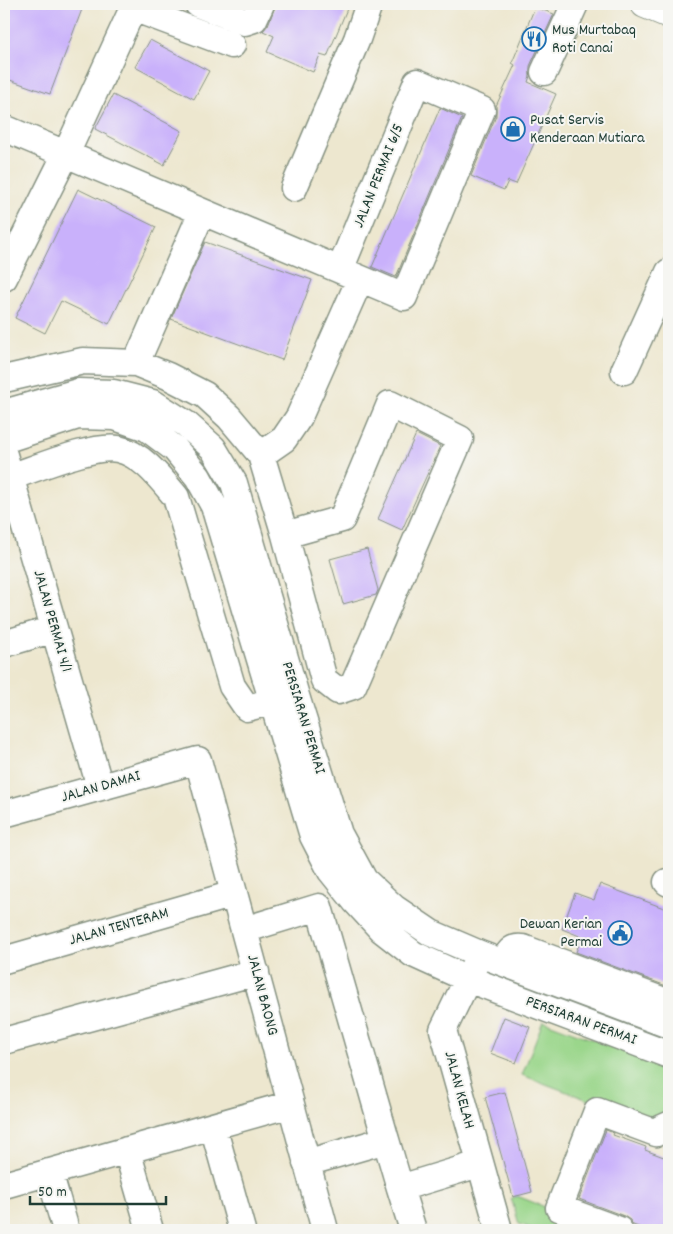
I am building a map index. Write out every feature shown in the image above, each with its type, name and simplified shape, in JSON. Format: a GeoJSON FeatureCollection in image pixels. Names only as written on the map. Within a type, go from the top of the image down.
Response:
{"type":"FeatureCollection","features":[{"type":"Feature","properties":{"kind":"highway"},"geometry":{"type":"LineString","coordinates":[[645,4],[669,14]]}},
{"type":"Feature","properties":{"kind":"street"},"geometry":{"type":"LineString","coordinates":[[198,4],[245,22],[254,19],[261,4]]}},
{"type":"Feature","properties":{"kind":"street"},"geometry":{"type":"LineString","coordinates":[[294,188],[357,39],[369,4]]}},
{"type":"Feature","properties":{"kind":"street"},"geometry":{"type":"LineString","coordinates":[[544,72],[575,4]]}},
{"type":"Feature","properties":{"kind":"street"},"geometry":{"type":"LineString","coordinates":[[4,278],[66,154],[133,8],[232,45]]}},
{"type":"Feature","properties":{"kind":"street","name":"JALAN PERMAI 6/5"},"geometry":{"type":"LineString","coordinates":[[261,455],[284,439],[299,417],[417,82],[482,110],[404,298],[350,274]]}},
{"type":"Feature","properties":{"kind":"street"},"geometry":{"type":"LineString","coordinates":[[4,128],[350,274]]}},
{"type":"Feature","properties":{"kind":"street"},"geometry":{"type":"LineString","coordinates":[[136,363],[202,212]]}},
{"type":"Feature","properties":{"kind":"street"},"geometry":{"type":"LineString","coordinates":[[624,371],[669,272]]}},
{"type":"Feature","properties":{"kind":"street"},"geometry":{"type":"LineString","coordinates":[[4,379],[83,361],[136,363],[168,376],[205,395],[229,416],[261,455],[285,535],[324,680],[338,691],[353,686],[460,439],[390,404],[342,519],[285,535]]}},
{"type":"Feature","properties":{"kind":"street","name":"PERSIARAN PERMAI"},"geometry":{"type":"LineString","coordinates":[[4,414],[78,392],[114,393],[153,403],[186,424],[213,448],[234,483],[284,699],[313,836],[331,871],[381,929],[413,954],[468,979],[669,1055]]}},
{"type":"Feature","properties":{"kind":"street","name":"PERSIARAN PERMAI"},"geometry":{"type":"LineString","coordinates":[[5,460],[78,416],[115,417],[147,428],[175,450],[198,477],[214,506],[284,699],[339,834],[364,880],[394,908],[431,933],[492,959],[669,1026]]}},
{"type":"Feature","properties":{"kind":"street"},"geometry":{"type":"LineString","coordinates":[[5,460],[117,448],[145,463],[176,497],[232,686],[247,708],[284,699]]}},
{"type":"Feature","properties":{"kind":"street","name":"JALAN PERMAI 4/1"},"geometry":{"type":"LineString","coordinates":[[5,460],[100,787]]}},
{"type":"Feature","properties":{"kind":"street"},"geometry":{"type":"LineString","coordinates":[[4,644],[54,629]]}},
{"type":"Feature","properties":{"kind":"street","name":"JALAN DAMAI"},"geometry":{"type":"LineString","coordinates":[[4,814],[198,760]]}},
{"type":"Feature","properties":{"kind":"street","name":"JALAN BAONG"},"geometry":{"type":"LineString","coordinates":[[198,760],[325,1230]]}},
{"type":"Feature","properties":{"kind":"street","name":"JALAN TENTERAM"},"geometry":{"type":"LineString","coordinates":[[4,960],[234,894]]}},
{"type":"Feature","properties":{"kind":"street"},"geometry":{"type":"LineString","coordinates":[[244,930],[319,907],[413,1230]]}},
{"type":"Feature","properties":{"kind":"street","name":"JALAN KELAH"},"geometry":{"type":"LineString","coordinates":[[499,1230],[443,1030],[468,979],[492,959],[508,953],[511,949],[517,947],[669,1003]]}},
{"type":"Feature","properties":{"kind":"street"},"geometry":{"type":"LineString","coordinates":[[4,1041],[256,972]]}},
{"type":"Feature","properties":{"kind":"street"},"geometry":{"type":"LineString","coordinates":[[4,1185],[290,1104]]}},
{"type":"Feature","properties":{"kind":"street"},"geometry":{"type":"LineString","coordinates":[[619,1230],[559,1208],[596,1111],[656,1133],[669,1125]]}},
{"type":"Feature","properties":{"kind":"street"},"geometry":{"type":"LineString","coordinates":[[213,1126],[242,1230]]}},
{"type":"Feature","properties":{"kind":"street"},"geometry":{"type":"LineString","coordinates":[[306,1163],[386,1140]]}},
{"type":"Feature","properties":{"kind":"street"},"geometry":{"type":"LineString","coordinates":[[126,1150],[150,1230]]}},
{"type":"Feature","properties":{"kind":"street"},"geometry":{"type":"LineString","coordinates":[[400,1188],[479,1164]]}},
{"type":"Feature","properties":{"kind":"street"},"geometry":{"type":"LineString","coordinates":[[49,1172],[66,1230]]}},
{"type":"Feature","properties":{"kind":"green space"},"geometry":{"type":"Polygon","coordinates":[[[543,1021],[669,1068],[669,1117],[649,1123],[522,1075],[543,1021]]]}},
{"type":"Feature","properties":{"kind":"green space"},"geometry":{"type":"Polygon","coordinates":[[[517,1196],[604,1230],[537,1230],[519,1224],[511,1198],[517,1196]]]}},
{"type":"Feature","properties":{"kind":"building"},"geometry":{"type":"Polygon","coordinates":[[[10,4],[84,4],[50,94],[4,78],[4,19],[10,4]]]}},
{"type":"Feature","properties":{"kind":"building"},"geometry":{"type":"Polygon","coordinates":[[[276,4],[349,4],[327,57],[320,55],[313,72],[267,52],[274,36],[263,31],[268,25],[276,4]]]}},
{"type":"Feature","properties":{"kind":"building","name":"Pusat Servis Kenderaan Mutiara"},"geometry":{"type":"Polygon","coordinates":[[[535,7],[554,14],[530,66],[528,82],[556,94],[516,184],[508,181],[504,190],[471,176],[496,116],[496,106],[515,65],[512,63],[535,7]]]}},
{"type":"Feature","properties":{"kind":"building"},"geometry":{"type":"Polygon","coordinates":[[[150,40],[209,71],[194,99],[135,67],[150,40]]]}},
{"type":"Feature","properties":{"kind":"building"},"geometry":{"type":"Polygon","coordinates":[[[113,95],[182,131],[164,165],[95,129],[113,95]]]}},
{"type":"Feature","properties":{"kind":"building"},"geometry":{"type":"Polygon","coordinates":[[[440,108],[462,118],[396,277],[372,267],[440,108]]]}},
{"type":"Feature","properties":{"kind":"building"},"geometry":{"type":"Polygon","coordinates":[[[78,189],[156,227],[109,324],[61,301],[45,333],[15,318],[78,189]]]}},
{"type":"Feature","properties":{"kind":"building"},"geometry":{"type":"Polygon","coordinates":[[[205,242],[312,280],[282,360],[171,319],[205,242]]]}},
{"type":"Feature","properties":{"kind":"building"},"geometry":{"type":"Polygon","coordinates":[[[416,434],[440,446],[402,530],[378,519],[416,434]]]}},
{"type":"Feature","properties":{"kind":"building"},"geometry":{"type":"Polygon","coordinates":[[[367,549],[378,590],[376,595],[343,604],[330,559],[367,549]]]}},
{"type":"Feature","properties":{"kind":"building","name":"Dewan Kerian Permai"},"geometry":{"type":"Polygon","coordinates":[[[600,884],[669,910],[669,987],[576,952],[582,937],[562,929],[575,893],[594,900],[600,884]]]}},
{"type":"Feature","properties":{"kind":"building"},"geometry":{"type":"Polygon","coordinates":[[[504,1017],[530,1027],[516,1063],[490,1053],[504,1017]]]}},
{"type":"Feature","properties":{"kind":"building"},"geometry":{"type":"Polygon","coordinates":[[[505,1092],[532,1192],[513,1197],[485,1097],[505,1092]]]}},
{"type":"Feature","properties":{"kind":"building"},"geometry":{"type":"Polygon","coordinates":[[[606,1130],[614,1133],[613,1135],[646,1147],[645,1150],[669,1159],[669,1230],[647,1230],[633,1225],[624,1216],[579,1199],[606,1130]]]}},
{"type":"Feature","properties":{"kind":"place","name":"Mus Murtabaq Roti Canai"},"geometry":{"type":"Point","coordinates":[534,39]}},
{"type":"Feature","properties":{"kind":"place","name":"Pusat Servis Kenderaan Mutiara"},"geometry":{"type":"Point","coordinates":[513,129]}},
{"type":"Feature","properties":{"kind":"place","name":"Dewan Kerian Permai"},"geometry":{"type":"Point","coordinates":[620,933]}}]}
